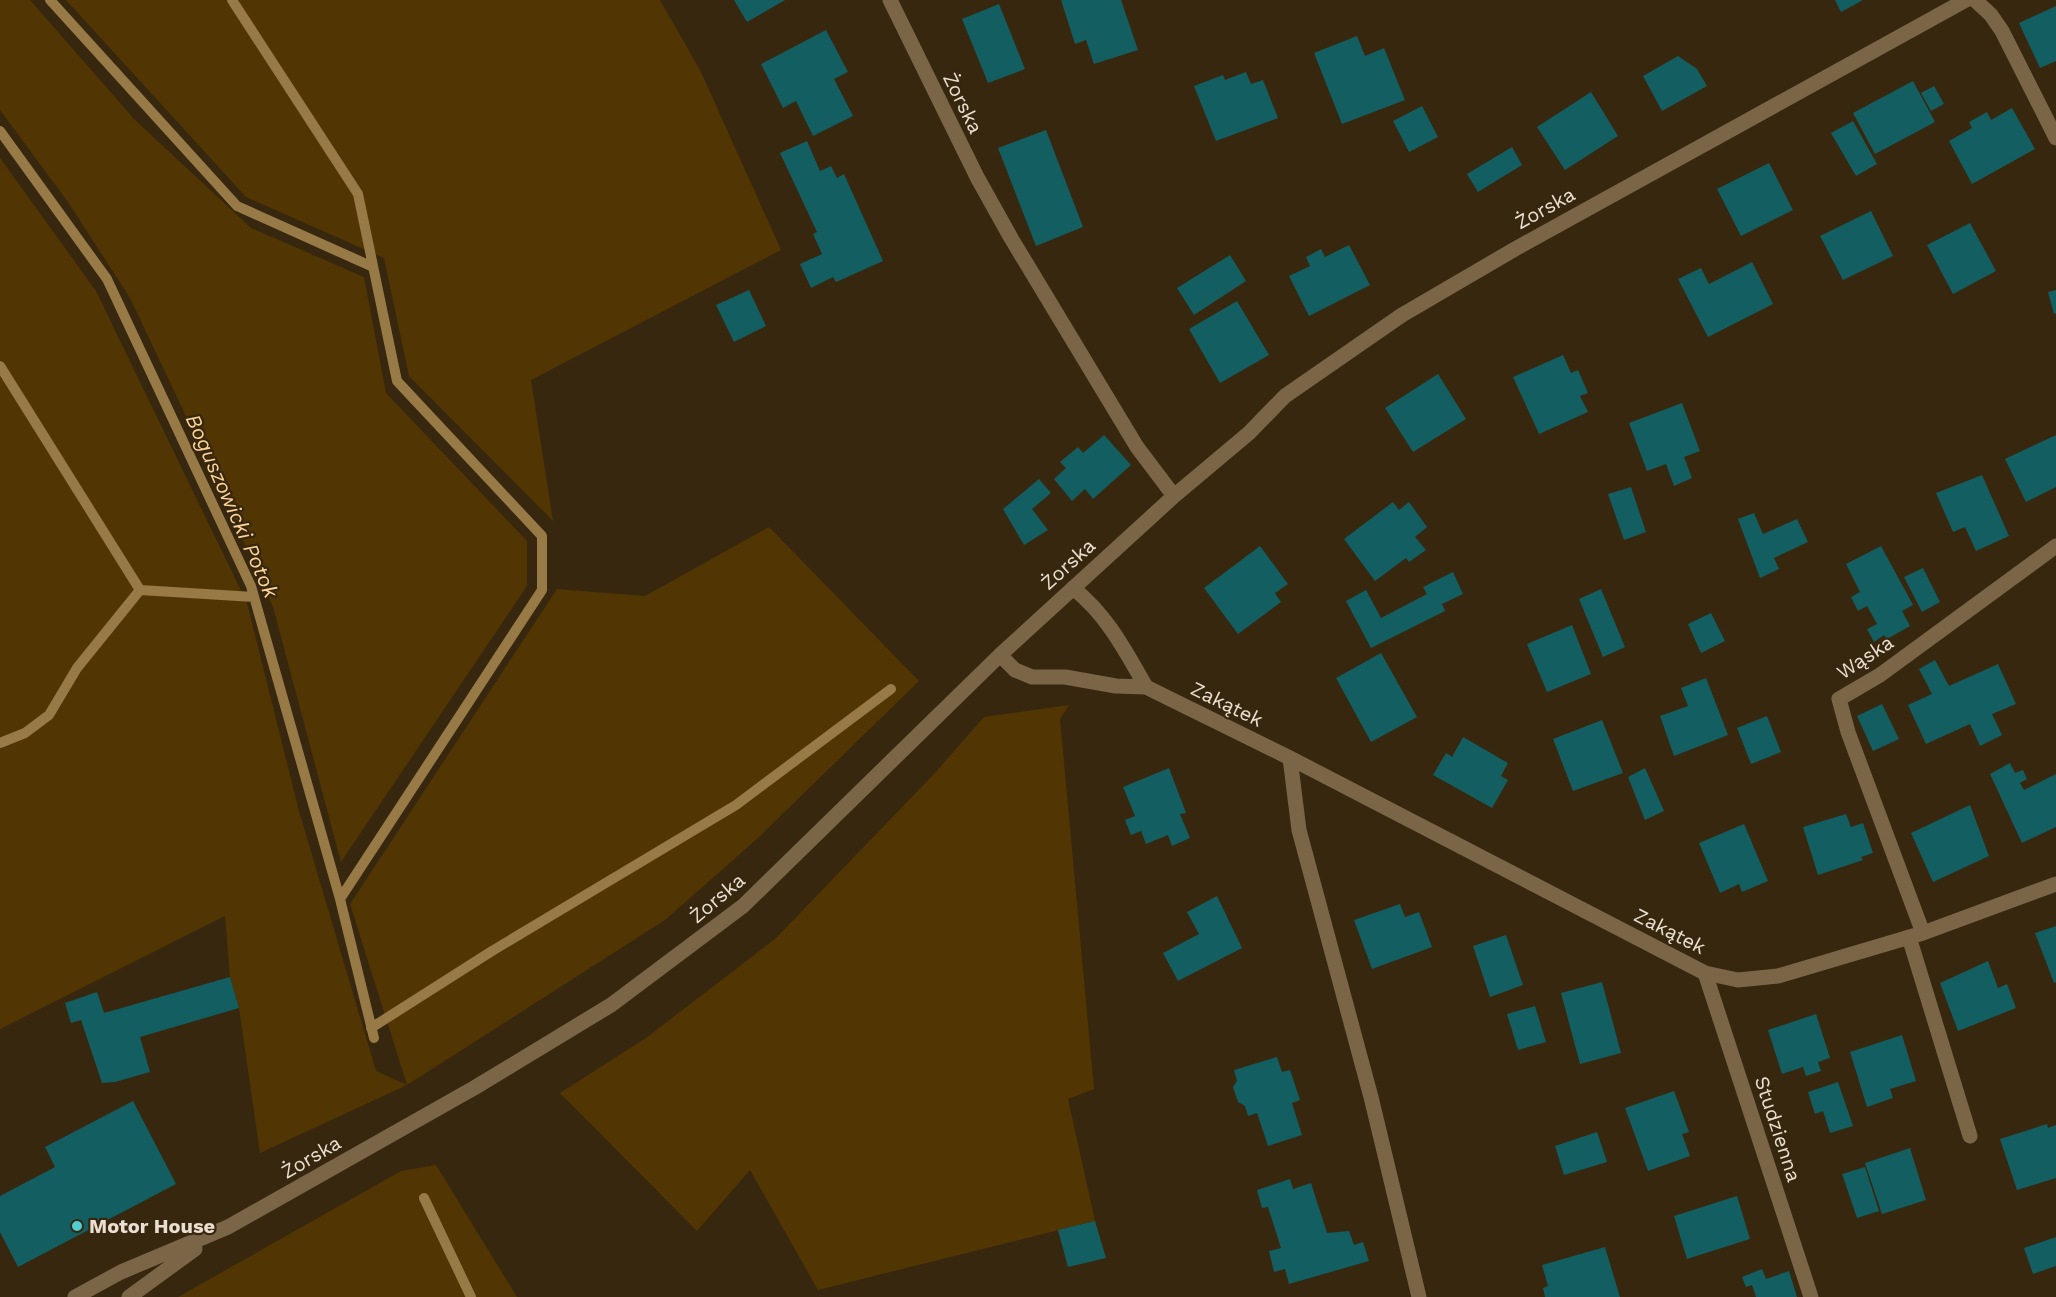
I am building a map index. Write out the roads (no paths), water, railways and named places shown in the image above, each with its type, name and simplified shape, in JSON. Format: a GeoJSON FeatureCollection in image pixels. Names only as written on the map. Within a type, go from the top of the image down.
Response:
{"type":"FeatureCollection","features":[{"type":"Feature","properties":{"kind":"street","name":"Żorska"},"geometry":{"type":"LineString","coordinates":[[890,0],[976,177],[1137,447],[1174,496]]}},
{"type":"Feature","properties":{"kind":"street","name":"Żorska"},"geometry":{"type":"LineString","coordinates":[[129,1297],[212,1236],[546,1045],[611,1005],[730,917],[1000,655],[1174,496],[1250,433],[1285,396],[1402,315],[1515,249],[1966,0]]}},
{"type":"Feature","properties":{"kind":"street"},"geometry":{"type":"LineString","coordinates":[[1975,0],[1991,15],[2002,31],[2056,138]]}},
{"type":"Feature","properties":{"kind":"street","name":"Wąska"},"geometry":{"type":"LineString","coordinates":[[1916,935],[1839,699],[1880,675],[2056,546]]}},
{"type":"Feature","properties":{"kind":"street"},"geometry":{"type":"LineString","coordinates":[[1073,588],[1095,606],[1109,623],[1146,687]]}},
{"type":"Feature","properties":{"kind":"street","name":"Zakątek"},"geometry":{"type":"LineString","coordinates":[[1000,655],[1015,670],[1032,677],[1065,677],[1116,686],[1146,687],[1290,758],[1705,973],[1738,980],[1778,976],[1916,935],[2056,884]]}},
{"type":"Feature","properties":{"kind":"street"},"geometry":{"type":"LineString","coordinates":[[1290,758],[1299,830],[1368,1086],[1419,1297]]}},
{"type":"Feature","properties":{"kind":"street"},"geometry":{"type":"LineString","coordinates":[[1916,935],[1970,1136]]}},
{"type":"Feature","properties":{"kind":"street","name":"Studzienna"},"geometry":{"type":"LineString","coordinates":[[1705,973],[1811,1297]]}},
{"type":"Feature","properties":{"kind":"street","name":"Żorska"},"geometry":{"type":"LineString","coordinates":[[75,1297],[121,1272],[212,1236]]}},
{"type":"Feature","properties":{"kind":"waterway"},"geometry":{"type":"LineString","coordinates":[[50,0],[237,206],[373,267]]}},
{"type":"Feature","properties":{"kind":"waterway"},"geometry":{"type":"LineString","coordinates":[[232,0],[358,194],[397,381],[542,536],[542,590],[340,899]]}},
{"type":"Feature","properties":{"kind":"waterway","name":"Boguszowicki Potok"},"geometry":{"type":"LineString","coordinates":[[0,131],[107,279],[251,586],[340,899],[374,1038]]}},
{"type":"Feature","properties":{"kind":"waterway"},"geometry":{"type":"LineString","coordinates":[[0,366],[140,590],[254,597]]}},
{"type":"Feature","properties":{"kind":"waterway"},"geometry":{"type":"LineString","coordinates":[[0,743],[25,733],[49,715],[77,668],[140,590]]}},
{"type":"Feature","properties":{"kind":"waterway"},"geometry":{"type":"LineString","coordinates":[[371,1028],[492,951],[736,805],[891,689]]}},
{"type":"Feature","properties":{"kind":"waterway","name":"Boguszowicki Potok"},"geometry":{"type":"LineString","coordinates":[[424,1198],[471,1297]]}},
{"type":"Feature","properties":{"kind":"place","name":"Motor House"},"geometry":{"type":"Point","coordinates":[77,1226]}}]}
